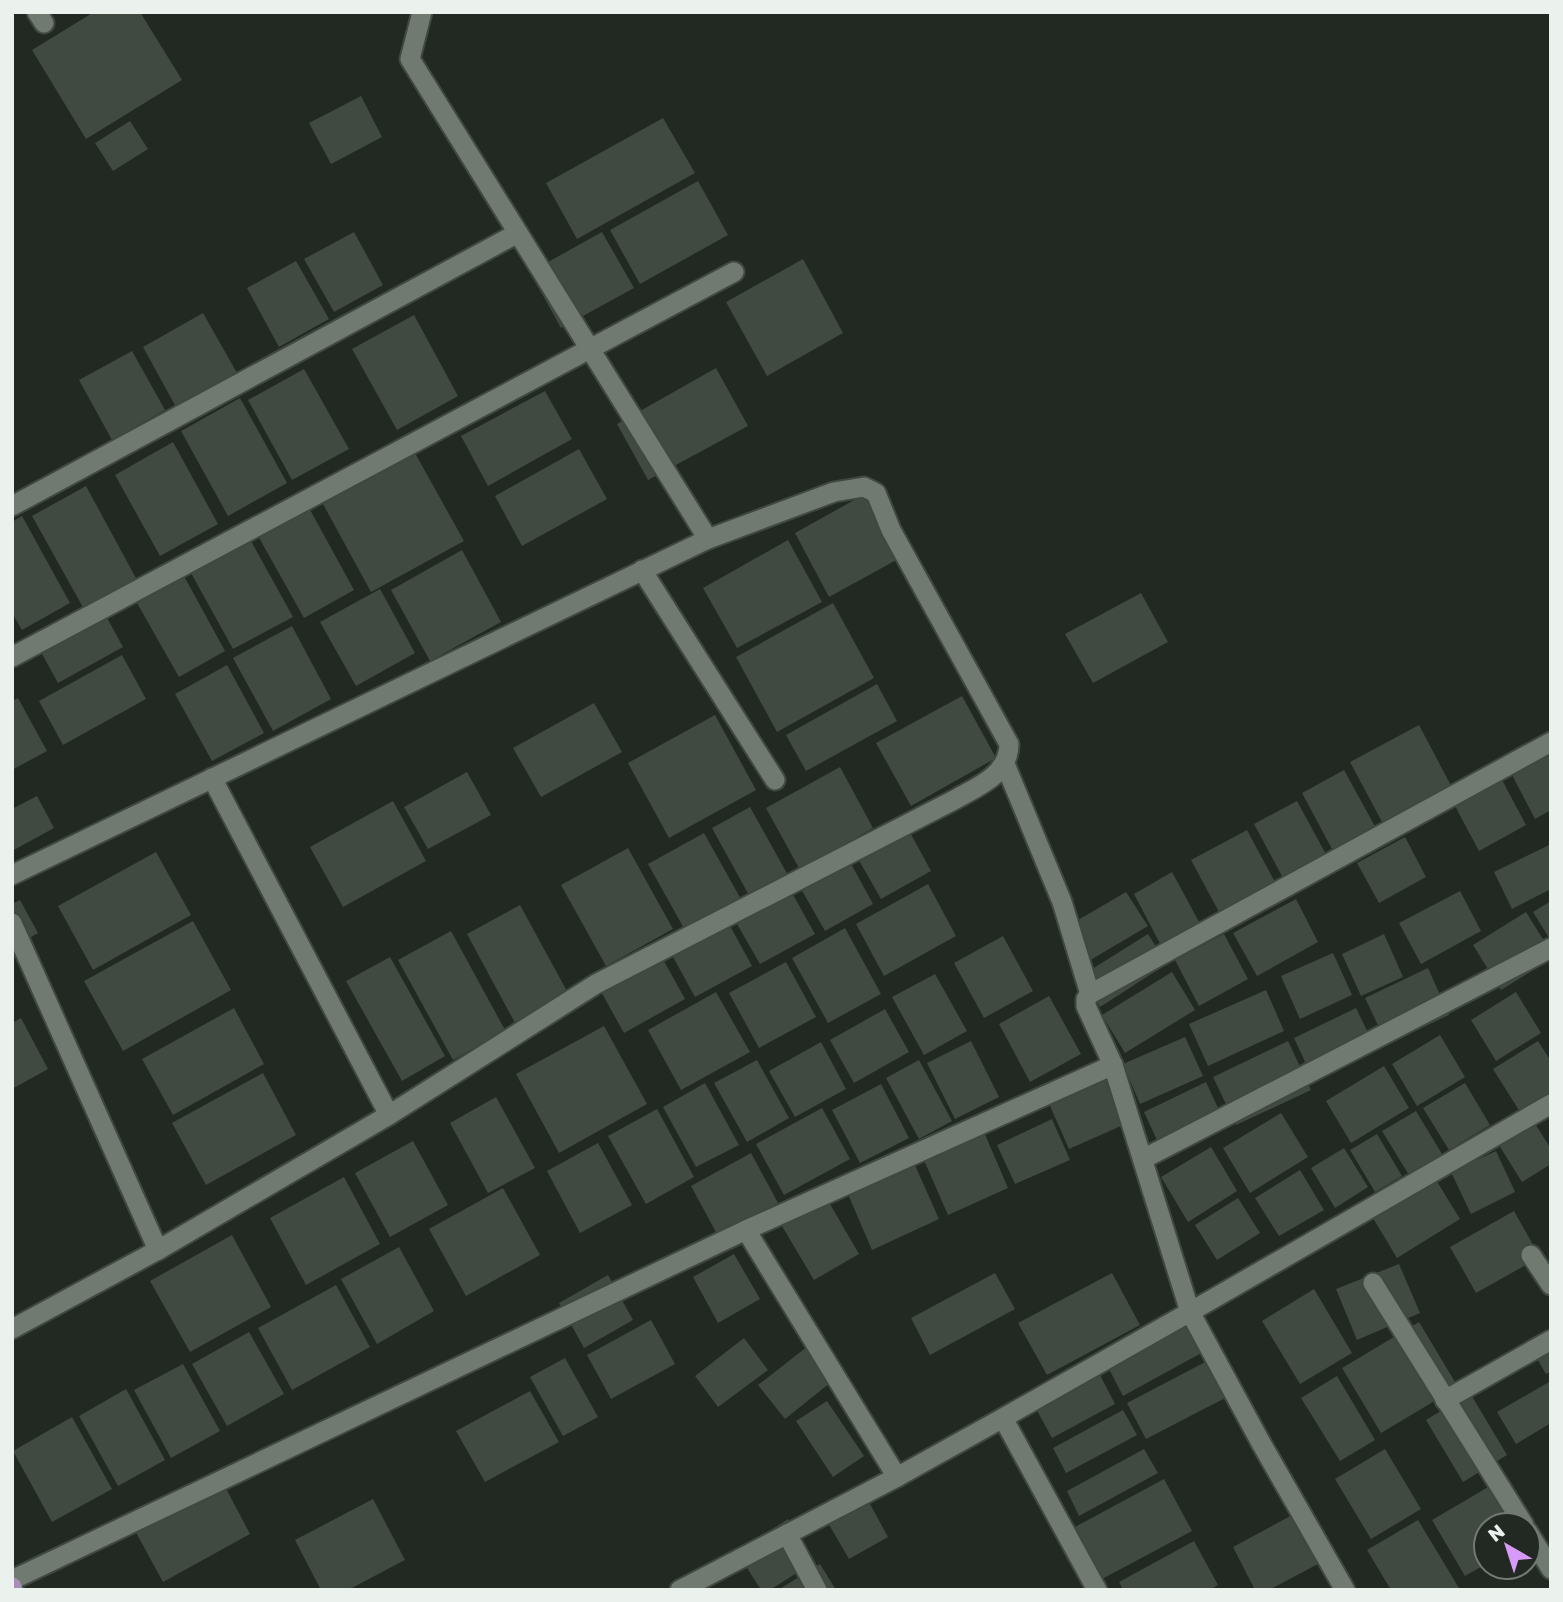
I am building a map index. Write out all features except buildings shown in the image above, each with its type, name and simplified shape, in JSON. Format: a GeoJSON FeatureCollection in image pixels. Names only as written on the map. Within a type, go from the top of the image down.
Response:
{"type":"FeatureCollection","features":[{"type":"Feature","properties":{"kind":"street"},"geometry":{"type":"LineString","coordinates":[[422,12],[410,59],[708,538]]}},
{"type":"Feature","properties":{"kind":"street"},"geometry":{"type":"LineString","coordinates":[[12,506],[518,233]]}},
{"type":"Feature","properties":{"kind":"street"},"geometry":{"type":"LineString","coordinates":[[12,657],[734,272]]}},
{"type":"Feature","properties":{"kind":"street"},"geometry":{"type":"LineString","coordinates":[[12,875],[708,538],[834,492],[864,487],[876,493],[891,530],[1009,744],[1008,758],[993,778],[596,984],[389,1115],[158,1251],[12,1329]]}},
{"type":"Feature","properties":{"kind":"street"},"geometry":{"type":"LineString","coordinates":[[642,570],[775,780]]}},
{"type":"Feature","properties":{"kind":"street"},"geometry":{"type":"LineString","coordinates":[[1345,1590],[1190,1312],[1113,1065],[1086,1006],[1086,999],[1090,994],[1551,742]]}},
{"type":"Feature","properties":{"kind":"street"},"geometry":{"type":"LineString","coordinates":[[1005,764],[1062,902],[1090,994]]}},
{"type":"Feature","properties":{"kind":"street"},"geometry":{"type":"LineString","coordinates":[[212,778],[389,1115]]}},
{"type":"Feature","properties":{"kind":"street"},"geometry":{"type":"LineString","coordinates":[[12,923],[158,1251]]}},
{"type":"Feature","properties":{"kind":"street"},"geometry":{"type":"LineString","coordinates":[[1143,1159],[1551,948]]}},
{"type":"Feature","properties":{"kind":"street"},"geometry":{"type":"LineString","coordinates":[[12,1580],[746,1230],[1113,1065]]}},
{"type":"Feature","properties":{"kind":"street"},"geometry":{"type":"LineString","coordinates":[[680,1590],[702,1585],[787,1534],[1003,1418],[1551,1104]]}},
{"type":"Feature","properties":{"kind":"street"},"geometry":{"type":"LineString","coordinates":[[746,1230],[897,1477]]}},
{"type":"Feature","properties":{"kind":"street"},"geometry":{"type":"LineString","coordinates":[[1531,1255],[1551,1285]]}},
{"type":"Feature","properties":{"kind":"street"},"geometry":{"type":"LineString","coordinates":[[1373,1283],[1515,1511]]}},
{"type":"Feature","properties":{"kind":"street"},"geometry":{"type":"LineString","coordinates":[[1446,1399],[1551,1340]]}},
{"type":"Feature","properties":{"kind":"street"},"geometry":{"type":"LineString","coordinates":[[1003,1418],[1097,1590]]}},
{"type":"Feature","properties":{"kind":"street"},"geometry":{"type":"LineString","coordinates":[[787,1534],[817,1590]]}}]}
